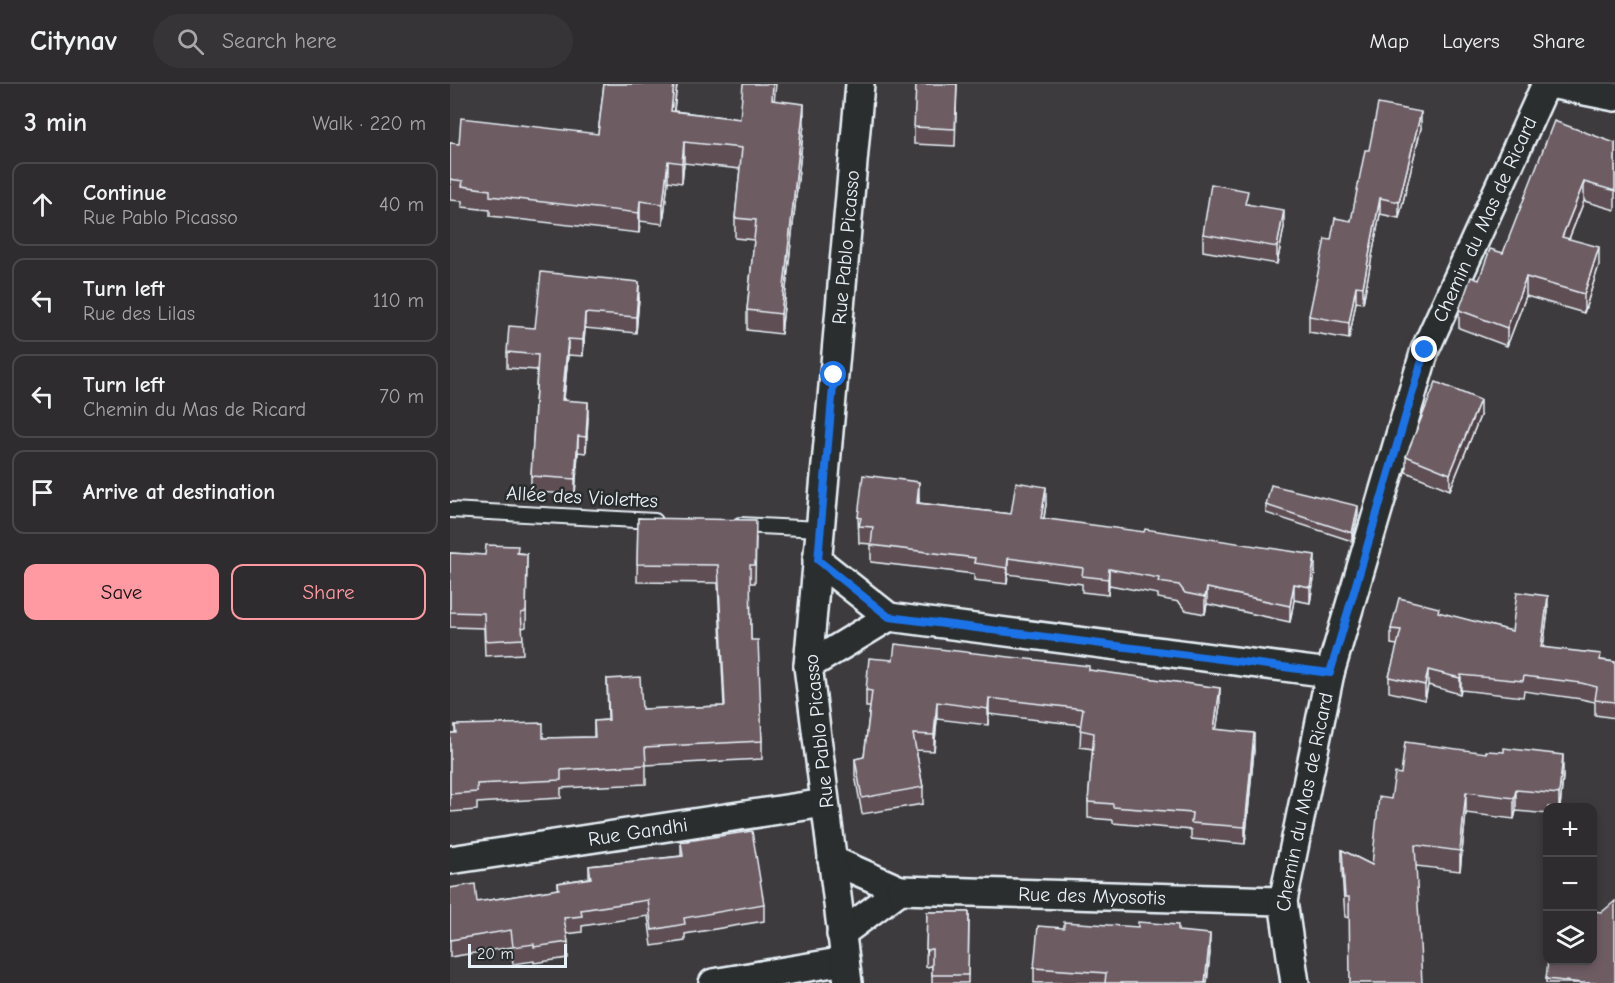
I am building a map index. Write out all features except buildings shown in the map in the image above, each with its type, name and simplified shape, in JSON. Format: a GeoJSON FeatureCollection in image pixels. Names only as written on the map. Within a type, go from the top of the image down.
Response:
{"type":"FeatureCollection","features":[{"type":"Feature","properties":{"kind":"street","name":"Rue Pablo Picasso"},"geometry":{"type":"LineString","coordinates":[[846,972],[808,666],[860,84]]}},
{"type":"Feature","properties":{"kind":"street"},"geometry":{"type":"LineString","coordinates":[[1548,84],[1615,97]]}},
{"type":"Feature","properties":{"kind":"street","name":"Chemin du Mas de Ricard"},"geometry":{"type":"LineString","coordinates":[[1295,983],[1283,901],[1330,673],[1425,350],[1548,84]]}},
{"type":"Feature","properties":{"kind":"street"},"geometry":{"type":"LineString","coordinates":[[818,560],[889,617],[1330,673]]}},
{"type":"Feature","properties":{"kind":"street"},"geometry":{"type":"LineString","coordinates":[[808,666],[889,617]]}},
{"type":"Feature","properties":{"kind":"street","name":"Rue Gandhi"},"geometry":{"type":"LineString","coordinates":[[450,860],[825,803]]}},
{"type":"Feature","properties":{"kind":"street","name":"Rue des Myosotis"},"geometry":{"type":"LineString","coordinates":[[832,860],[900,890],[1283,901]]}},
{"type":"Feature","properties":{"kind":"street"},"geometry":{"type":"LineString","coordinates":[[841,934],[900,890]]}},
{"type":"Feature","properties":{"kind":"street"},"geometry":{"type":"LineString","coordinates":[[713,983],[846,972]]}},
{"type":"Feature","properties":{"kind":"lane","name":"Allée des Violettes"},"geometry":{"type":"LineString","coordinates":[[450,510],[665,521]]}},
{"type":"Feature","properties":{"kind":"lane"},"geometry":{"type":"LineString","coordinates":[[725,524],[820,529]]}},
{"type":"Feature","properties":{"kind":"route"},"geometry":{"type":"LineString","coordinates":[[834,375],[818,560],[889,617],[1330,673],[1425,350]]}}]}
